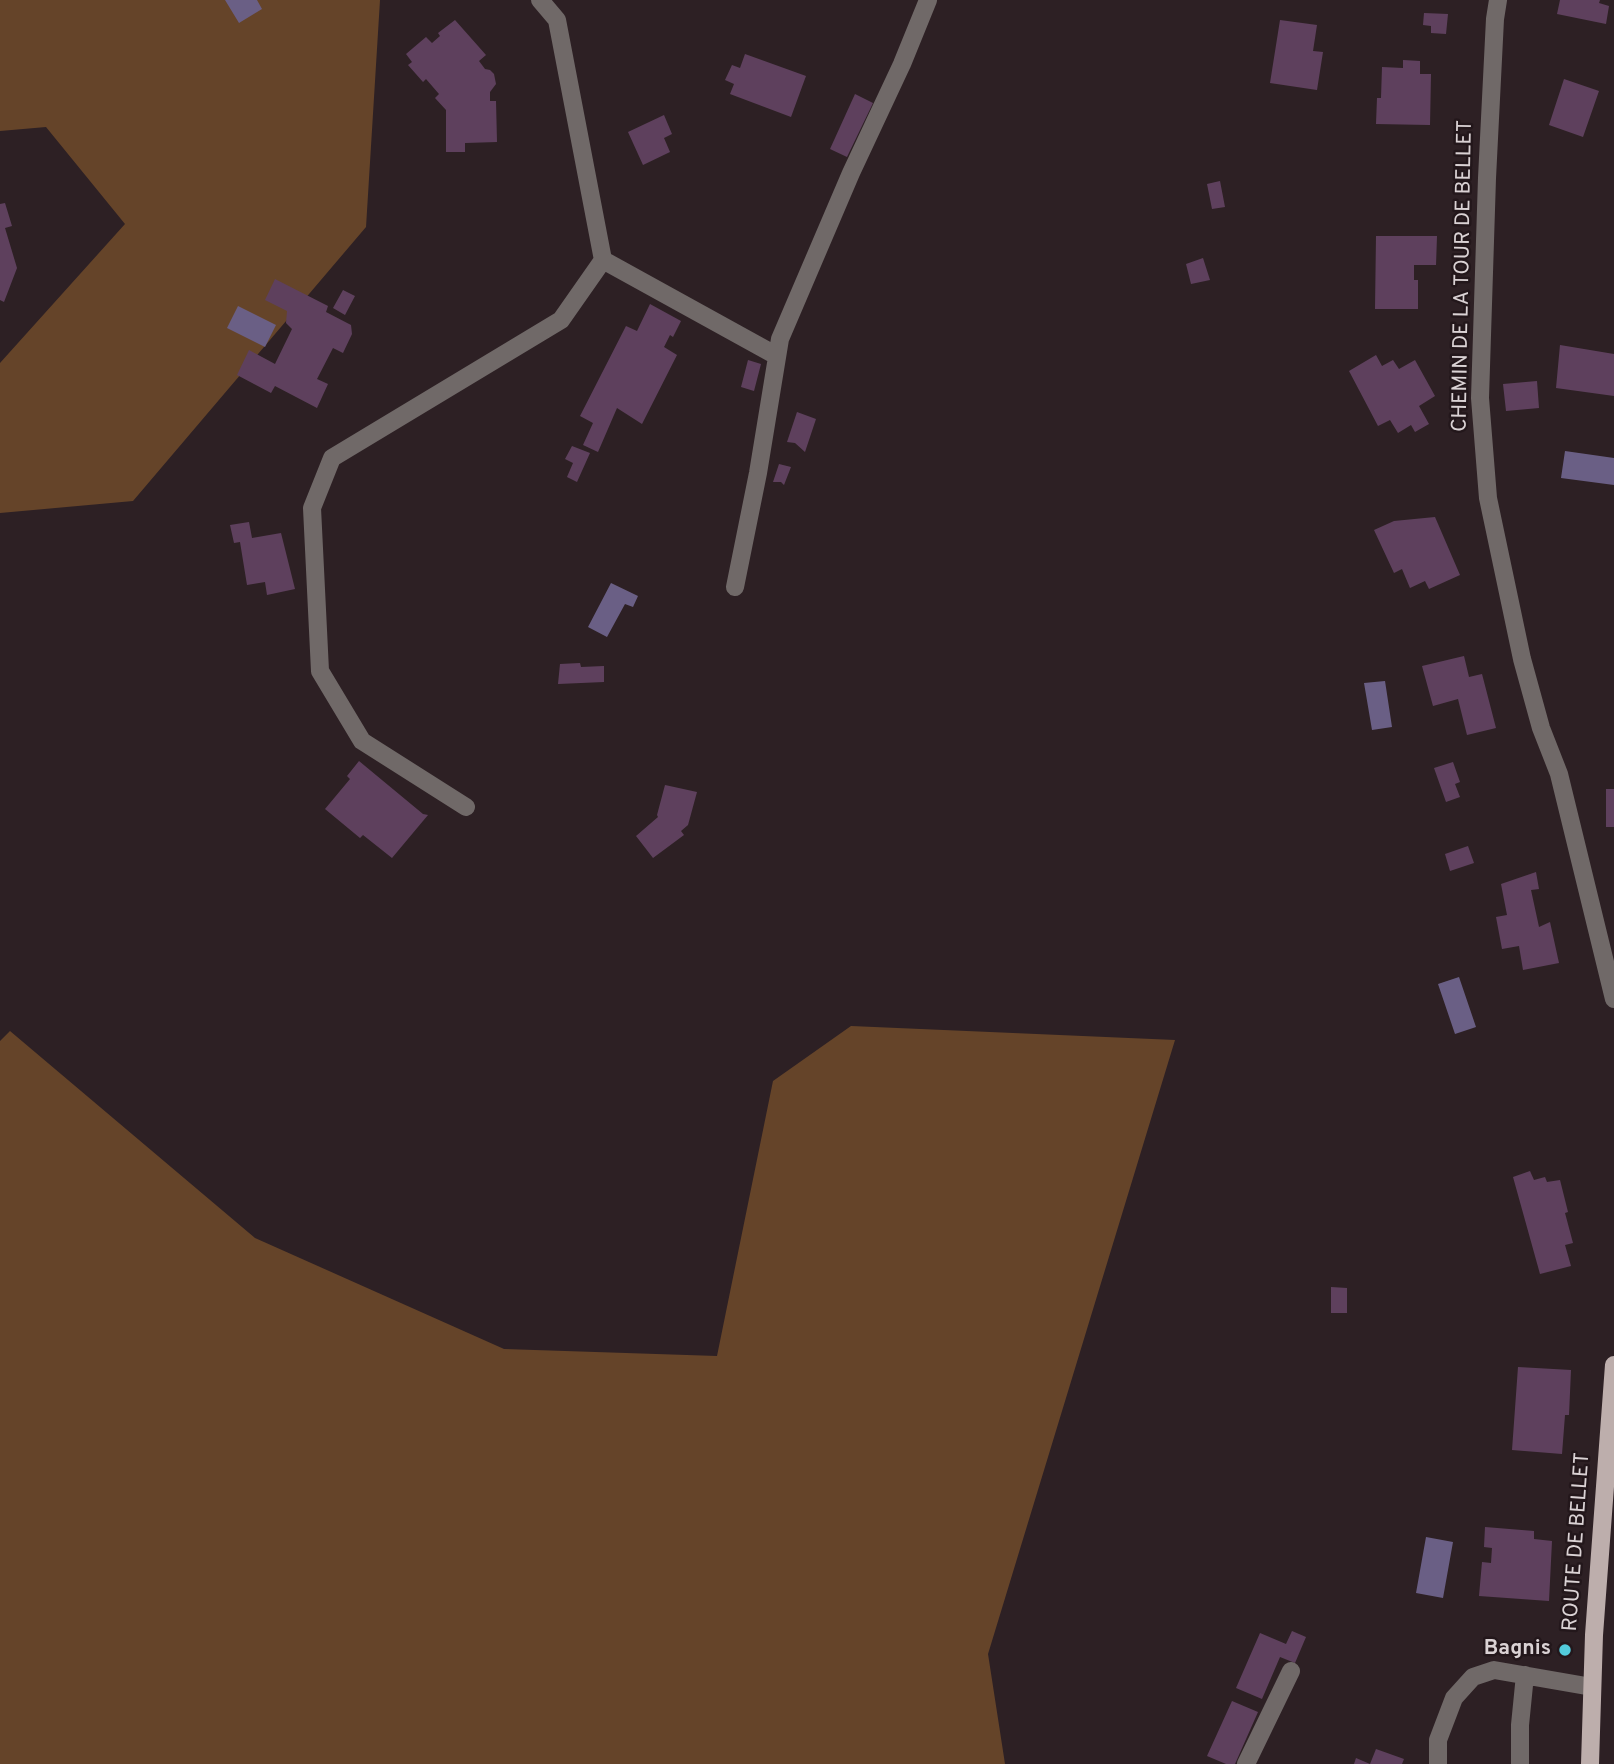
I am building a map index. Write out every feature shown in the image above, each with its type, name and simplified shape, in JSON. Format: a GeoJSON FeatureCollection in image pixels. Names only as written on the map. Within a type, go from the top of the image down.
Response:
{"type":"FeatureCollection","features":[{"type":"Feature","properties":{"kind":"main road","name":"ROUTE DE BELLET"},"geometry":{"type":"LineString","coordinates":[[1588,1762],[1614,1365]]}},
{"type":"Feature","properties":{"kind":"street"},"geometry":{"type":"LineString","coordinates":[[466,807],[362,741],[320,671],[312,508],[332,458],[561,320],[603,260],[557,20],[540,0]]}},
{"type":"Feature","properties":{"kind":"street"},"geometry":{"type":"LineString","coordinates":[[735,587],[758,473],[780,339],[928,0]]}},
{"type":"Feature","properties":{"kind":"street","name":"CHEMIN DE LA TOUR DE BELLET"},"geometry":{"type":"LineString","coordinates":[[1498,0],[1487,178],[1480,398],[1488,498],[1522,659],[1541,728],[1559,774],[1614,999]]}},
{"type":"Feature","properties":{"kind":"street"},"geometry":{"type":"LineString","coordinates":[[603,260],[777,356]]}},
{"type":"Feature","properties":{"kind":"street"},"geometry":{"type":"LineString","coordinates":[[1438,1764],[1438,1740],[1454,1698],[1473,1677],[1494,1670],[1592,1687]]}},
{"type":"Feature","properties":{"kind":"street"},"geometry":{"type":"LineString","coordinates":[[1246,1764],[1291,1671]]}},
{"type":"Feature","properties":{"kind":"street"},"geometry":{"type":"LineString","coordinates":[[1520,1764],[1520,1725],[1525,1675]]}},
{"type":"Feature","properties":{"kind":"shaded area"},"geometry":{"type":"Polygon","coordinates":[[[0,0],[380,0],[366,227],[133,501],[0,513],[0,363],[125,224],[46,127],[0,131],[0,0]]]}},
{"type":"Feature","properties":{"kind":"shaded area"},"geometry":{"type":"Polygon","coordinates":[[[225,0],[257,0],[262,9],[239,23],[225,0]]]}},
{"type":"Feature","properties":{"kind":"shaded area"},"geometry":{"type":"Polygon","coordinates":[[[238,306],[276,325],[265,347],[227,328],[238,306]]]}},
{"type":"Feature","properties":{"kind":"shaded area"},"geometry":{"type":"Polygon","coordinates":[[[1565,451],[1614,458],[1614,485],[1561,478],[1565,451]]]}},
{"type":"Feature","properties":{"kind":"shaded area"},"geometry":{"type":"Polygon","coordinates":[[[611,583],[638,596],[633,607],[625,604],[607,637],[588,627],[611,583]]]}},
{"type":"Feature","properties":{"kind":"shaded area"},"geometry":{"type":"Polygon","coordinates":[[[1385,681],[1392,727],[1372,730],[1364,683],[1385,681]]]}},
{"type":"Feature","properties":{"kind":"shaded area"},"geometry":{"type":"Polygon","coordinates":[[[1459,977],[1476,1027],[1455,1034],[1438,984],[1459,977]]]}},
{"type":"Feature","properties":{"kind":"shaded area"},"geometry":{"type":"Polygon","coordinates":[[[851,1026],[1175,1040],[988,1654],[1005,1764],[0,1764],[0,1041],[10,1031],[255,1238],[504,1349],[717,1356],[773,1081],[851,1026]]]}},
{"type":"Feature","properties":{"kind":"shaded area"},"geometry":{"type":"Polygon","coordinates":[[[1426,1537],[1453,1542],[1443,1598],[1416,1593],[1426,1537]]]}},
{"type":"Feature","properties":{"kind":"building"},"geometry":{"type":"Polygon","coordinates":[[[1560,0],[1600,0],[1599,3],[1609,6],[1606,24],[1557,14],[1560,0]]]}},
{"type":"Feature","properties":{"kind":"building"},"geometry":{"type":"Polygon","coordinates":[[[1424,13],[1448,14],[1446,34],[1431,33],[1431,26],[1423,25],[1424,13]]]}},
{"type":"Feature","properties":{"kind":"building"},"geometry":{"type":"Polygon","coordinates":[[[455,20],[486,55],[479,61],[485,69],[494,74],[496,84],[490,92],[490,101],[496,101],[497,142],[465,143],[465,152],[446,152],[446,110],[435,98],[439,94],[426,79],[423,82],[408,65],[412,62],[406,54],[426,37],[432,43],[440,36],[438,33],[455,20]]]}},
{"type":"Feature","properties":{"kind":"building"},"geometry":{"type":"Polygon","coordinates":[[[1280,20],[1317,25],[1313,51],[1323,52],[1317,90],[1270,83],[1280,20]]]}},
{"type":"Feature","properties":{"kind":"building"},"geometry":{"type":"Polygon","coordinates":[[[745,54],[806,76],[791,117],[730,94],[734,84],[725,80],[732,65],[740,68],[745,54]]]}},
{"type":"Feature","properties":{"kind":"building"},"geometry":{"type":"Polygon","coordinates":[[[1403,60],[1420,61],[1420,74],[1431,74],[1430,125],[1376,124],[1377,98],[1381,98],[1382,67],[1403,68],[1403,60]]]}},
{"type":"Feature","properties":{"kind":"building"},"geometry":{"type":"Polygon","coordinates":[[[1564,79],[1599,91],[1583,137],[1549,125],[1564,79]]]}},
{"type":"Feature","properties":{"kind":"building"},"geometry":{"type":"Polygon","coordinates":[[[855,94],[873,103],[847,157],[830,149],[855,94]]]}},
{"type":"Feature","properties":{"kind":"building"},"geometry":{"type":"Polygon","coordinates":[[[664,115],[672,134],[664,138],[670,152],[643,165],[628,132],[664,115]]]}},
{"type":"Feature","properties":{"kind":"building"},"geometry":{"type":"Polygon","coordinates":[[[1220,181],[1225,207],[1212,209],[1207,184],[1220,181]]]}},
{"type":"Feature","properties":{"kind":"building"},"geometry":{"type":"Polygon","coordinates":[[[5,203],[12,226],[5,228],[17,268],[4,302],[0,300],[0,204],[5,203]]]}},
{"type":"Feature","properties":{"kind":"building"},"geometry":{"type":"Polygon","coordinates":[[[1376,236],[1437,236],[1436,265],[1414,265],[1414,280],[1418,280],[1418,309],[1375,309],[1376,236]]]}},
{"type":"Feature","properties":{"kind":"building"},"geometry":{"type":"Polygon","coordinates":[[[1203,258],[1210,280],[1191,284],[1186,264],[1203,258]]]}},
{"type":"Feature","properties":{"kind":"building"},"geometry":{"type":"Polygon","coordinates":[[[275,279],[328,306],[326,312],[351,325],[352,334],[343,353],[333,348],[317,379],[328,384],[317,408],[275,386],[271,393],[237,375],[249,350],[275,364],[292,329],[286,323],[287,311],[265,300],[275,279]]]}},
{"type":"Feature","properties":{"kind":"building"},"geometry":{"type":"Polygon","coordinates":[[[343,290],[355,296],[345,315],[333,308],[343,290]]]}},
{"type":"Feature","properties":{"kind":"building"},"geometry":{"type":"Polygon","coordinates":[[[650,304],[681,321],[664,347],[677,355],[642,424],[617,408],[598,452],[583,445],[593,423],[580,416],[626,326],[637,331],[650,304]]]}},
{"type":"Feature","properties":{"kind":"building"},"geometry":{"type":"Polygon","coordinates":[[[1560,345],[1614,354],[1614,396],[1556,388],[1560,345]]]}},
{"type":"Feature","properties":{"kind":"building"},"geometry":{"type":"Polygon","coordinates":[[[1376,355],[1382,366],[1393,360],[1399,369],[1415,360],[1435,396],[1419,406],[1429,424],[1415,432],[1411,425],[1398,433],[1390,420],[1378,426],[1349,371],[1376,355]]]}},
{"type":"Feature","properties":{"kind":"building"},"geometry":{"type":"Polygon","coordinates":[[[748,360],[761,364],[754,391],[741,387],[748,360]]]}},
{"type":"Feature","properties":{"kind":"building"},"geometry":{"type":"Polygon","coordinates":[[[1537,381],[1539,408],[1506,411],[1503,384],[1537,381]]]}},
{"type":"Feature","properties":{"kind":"building"},"geometry":{"type":"Polygon","coordinates":[[[797,412],[816,419],[805,452],[795,443],[787,442],[797,412]]]}},
{"type":"Feature","properties":{"kind":"building"},"geometry":{"type":"Polygon","coordinates":[[[572,446],[590,453],[577,482],[567,477],[573,463],[565,459],[572,446]]]}},
{"type":"Feature","properties":{"kind":"building"},"geometry":{"type":"Polygon","coordinates":[[[779,464],[791,467],[784,485],[781,482],[773,482],[779,464]]]}},
{"type":"Feature","properties":{"kind":"building"},"geometry":{"type":"Polygon","coordinates":[[[1435,517],[1460,575],[1429,589],[1425,581],[1410,588],[1402,569],[1394,573],[1374,530],[1394,521],[1435,517]]]}},
{"type":"Feature","properties":{"kind":"building"},"geometry":{"type":"Polygon","coordinates":[[[249,522],[252,538],[281,533],[295,589],[267,595],[265,582],[247,585],[240,542],[234,543],[230,525],[249,522]]]}},
{"type":"Feature","properties":{"kind":"building"},"geometry":{"type":"Polygon","coordinates":[[[1464,656],[1469,677],[1482,674],[1496,728],[1467,735],[1458,699],[1433,706],[1422,666],[1464,656]]]}},
{"type":"Feature","properties":{"kind":"building"},"geometry":{"type":"Polygon","coordinates":[[[580,663],[581,667],[604,666],[604,682],[558,684],[560,664],[580,663]]]}},
{"type":"Feature","properties":{"kind":"building"},"geometry":{"type":"Polygon","coordinates":[[[359,761],[423,814],[428,815],[392,858],[363,835],[360,838],[325,809],[350,779],[347,776],[359,761]]]}},
{"type":"Feature","properties":{"kind":"building"},"geometry":{"type":"Polygon","coordinates":[[[1453,762],[1460,782],[1455,784],[1460,797],[1446,802],[1434,768],[1453,762]]]}},
{"type":"Feature","properties":{"kind":"building"},"geometry":{"type":"Polygon","coordinates":[[[665,785],[697,792],[688,825],[681,831],[684,835],[653,858],[636,836],[658,817],[665,785]]]}},
{"type":"Feature","properties":{"kind":"building"},"geometry":{"type":"Polygon","coordinates":[[[1606,789],[1614,789],[1614,827],[1606,827],[1606,789]]]}},
{"type":"Feature","properties":{"kind":"building"},"geometry":{"type":"Polygon","coordinates":[[[1468,846],[1474,863],[1450,871],[1445,854],[1468,846]]]}},
{"type":"Feature","properties":{"kind":"building"},"geometry":{"type":"Polygon","coordinates":[[[1536,872],[1539,889],[1531,890],[1539,927],[1550,922],[1559,963],[1523,970],[1519,946],[1502,949],[1496,917],[1507,915],[1501,884],[1536,872]]]}},
{"type":"Feature","properties":{"kind":"building"},"geometry":{"type":"Polygon","coordinates":[[[1530,1171],[1534,1180],[1545,1177],[1547,1182],[1560,1180],[1573,1243],[1565,1245],[1571,1266],[1540,1274],[1513,1177],[1530,1171]]]}},
{"type":"Feature","properties":{"kind":"building"},"geometry":{"type":"Polygon","coordinates":[[[1331,1287],[1347,1288],[1347,1313],[1331,1313],[1331,1287]]]}},
{"type":"Feature","properties":{"kind":"building"},"geometry":{"type":"Polygon","coordinates":[[[1518,1367],[1571,1370],[1569,1415],[1565,1415],[1562,1454],[1512,1450],[1518,1367]]]}},
{"type":"Feature","properties":{"kind":"building"},"geometry":{"type":"Polygon","coordinates":[[[1485,1527],[1534,1531],[1534,1539],[1552,1541],[1549,1601],[1479,1596],[1482,1562],[1491,1563],[1492,1548],[1484,1547],[1485,1527]]]}},
{"type":"Feature","properties":{"kind":"building"},"geometry":{"type":"Polygon","coordinates":[[[1292,1631],[1306,1637],[1295,1663],[1280,1657],[1262,1699],[1236,1688],[1260,1633],[1286,1644],[1292,1631]]]}},
{"type":"Feature","properties":{"kind":"building"},"geometry":{"type":"Polygon","coordinates":[[[1232,1701],[1258,1712],[1235,1764],[1226,1764],[1207,1756],[1232,1701]]]}},
{"type":"Feature","properties":{"kind":"building"},"geometry":{"type":"Polygon","coordinates":[[[1376,1749],[1404,1759],[1402,1764],[1370,1764],[1376,1749]]]}},
{"type":"Feature","properties":{"kind":"building"},"geometry":{"type":"Polygon","coordinates":[[[1356,1758],[1370,1764],[1354,1764],[1356,1758]]]}},
{"type":"Feature","properties":{"kind":"place","name":"Bagnis"},"geometry":{"type":"Point","coordinates":[1565,1650]}}]}
